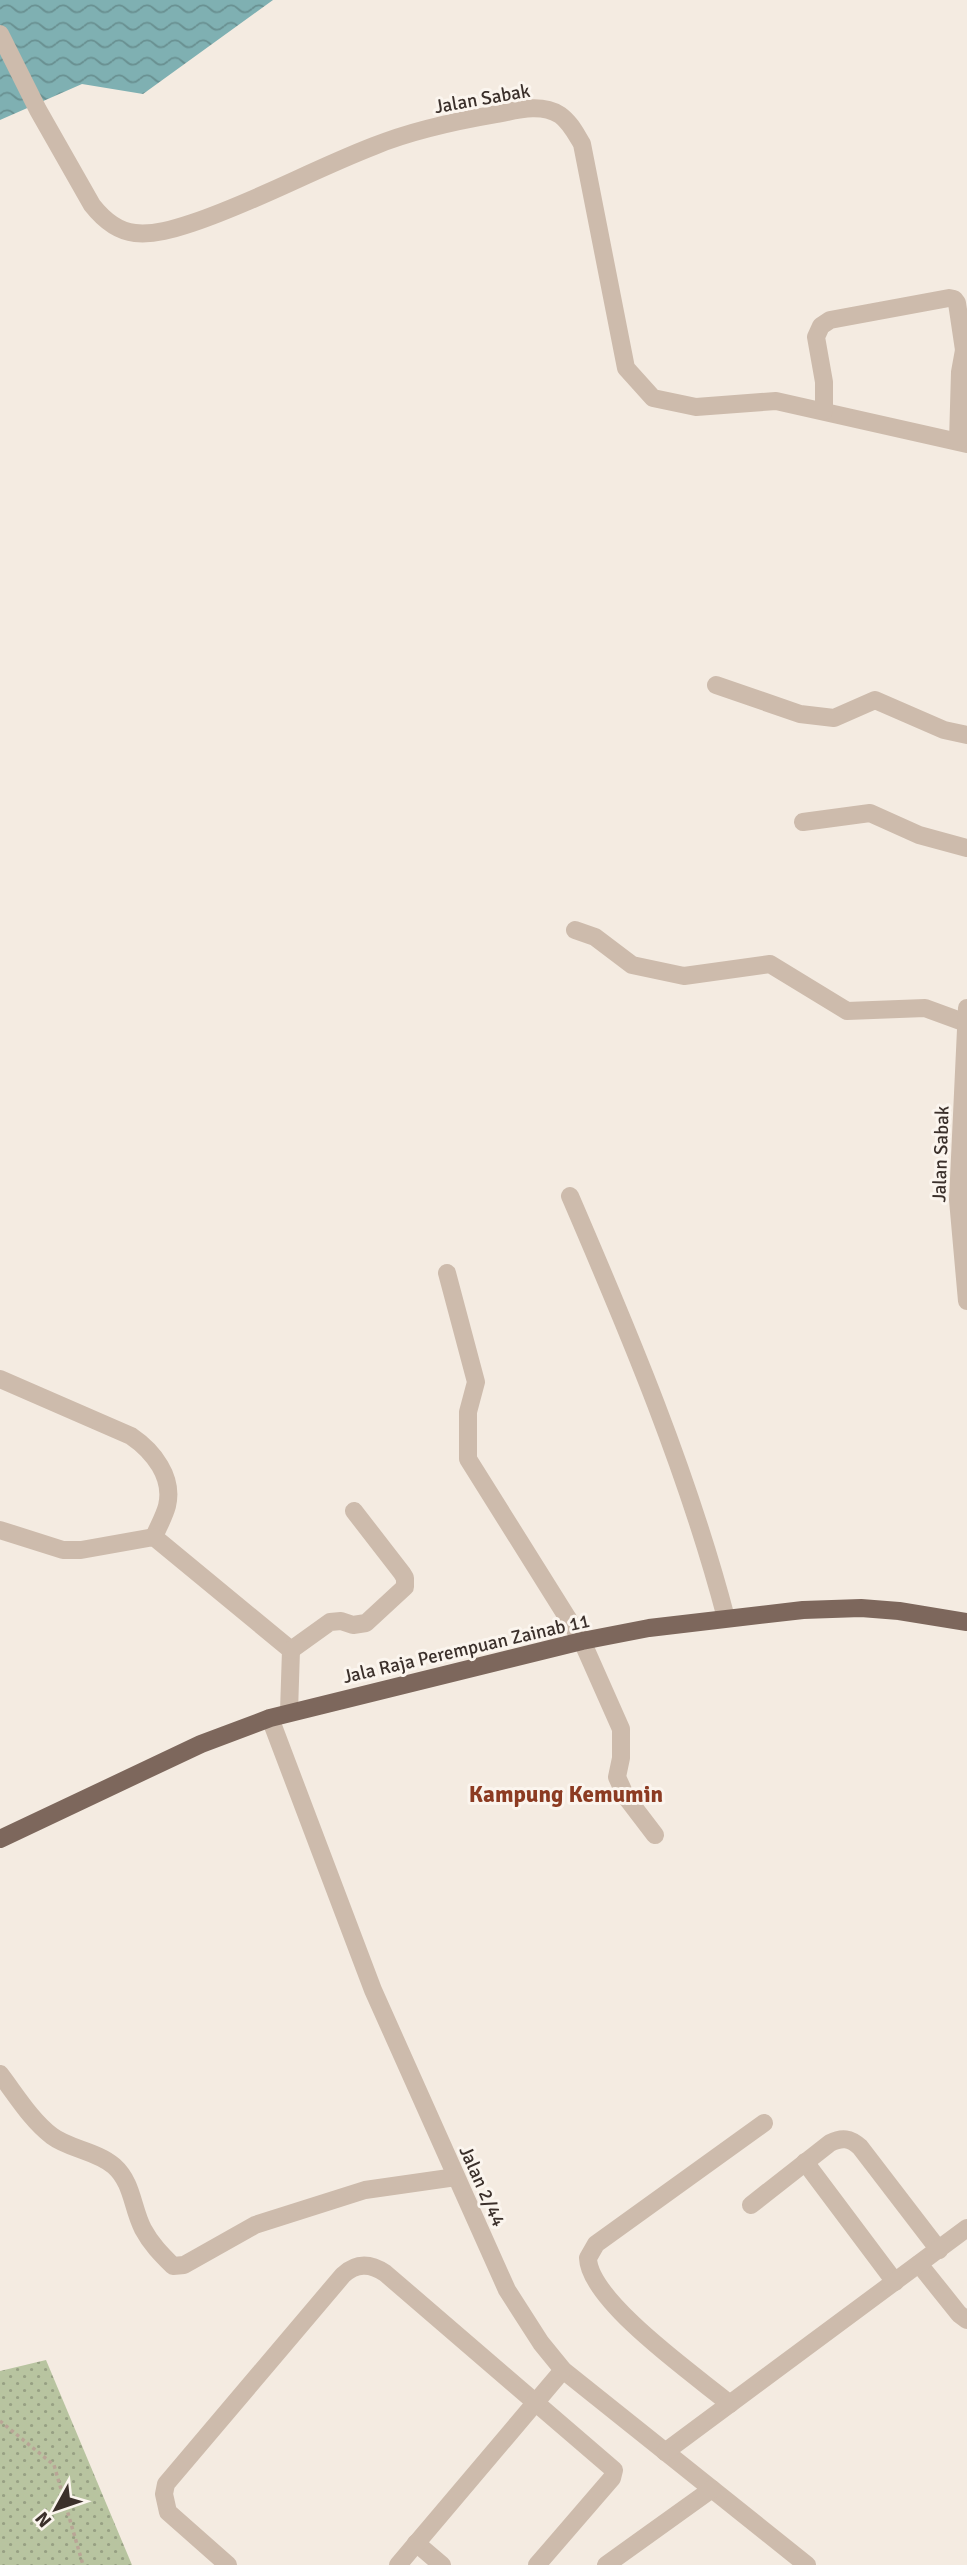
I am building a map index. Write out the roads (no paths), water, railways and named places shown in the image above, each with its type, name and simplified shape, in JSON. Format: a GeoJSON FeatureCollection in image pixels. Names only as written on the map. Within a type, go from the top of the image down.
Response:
{"type":"FeatureCollection","features":[{"type":"Feature","properties":{"kind":"main road","name":"Jala Raja Perempuan Zainab 11"},"geometry":{"type":"LineString","coordinates":[[0,1839],[201,1744],[270,1718],[582,1641],[649,1628],[803,1610],[860,1608],[967,1622]]}},
{"type":"Feature","properties":{"kind":"street","name":"Jalan Sabak"},"geometry":{"type":"LineString","coordinates":[[0,34],[38,110],[102,218],[120,230],[150,234],[222,213],[375,145],[448,123],[540,108],[559,114],[572,126],[582,144],[625,365],[653,398],[696,407],[775,401],[963,443]]}},
{"type":"Feature","properties":{"kind":"street"},"geometry":{"type":"LineString","coordinates":[[824,411],[824,382],[816,337],[821,326],[830,320],[954,299],[965,349],[960,372],[963,443]]}},
{"type":"Feature","properties":{"kind":"street"},"geometry":{"type":"LineString","coordinates":[[716,685],[800,714],[834,718],[875,701],[944,730],[967,735]]}},
{"type":"Feature","properties":{"kind":"street"},"geometry":{"type":"LineString","coordinates":[[803,822],[870,813],[919,835],[967,848]]}},
{"type":"Feature","properties":{"kind":"street"},"geometry":{"type":"LineString","coordinates":[[575,930],[595,937],[632,965],[684,976],[770,964],[847,1011],[925,1008],[966,1023]]}},
{"type":"Feature","properties":{"kind":"street","name":"Jalan Sabak"},"geometry":{"type":"LineString","coordinates":[[967,1008],[958,1200],[967,1301]]}},
{"type":"Feature","properties":{"kind":"street"},"geometry":{"type":"LineString","coordinates":[[570,1196],[619,1308],[666,1433],[712,1566],[726,1618]]}},
{"type":"Feature","properties":{"kind":"street"},"geometry":{"type":"LineString","coordinates":[[447,1273],[477,1382],[468,1412],[468,1459],[582,1641],[621,1729],[621,1758],[617,1777],[626,1797],[655,1835]]}},
{"type":"Feature","properties":{"kind":"street"},"geometry":{"type":"LineString","coordinates":[[0,1379],[131,1436],[148,1447],[162,1469],[167,1488],[168,1504],[154,1537]]}},
{"type":"Feature","properties":{"kind":"street"},"geometry":{"type":"LineString","coordinates":[[291,1650],[330,1622],[341,1621],[353,1625],[366,1623],[405,1587],[402,1573],[354,1511]]}},
{"type":"Feature","properties":{"kind":"street"},"geometry":{"type":"LineString","coordinates":[[0,1530],[63,1549],[81,1550],[154,1537],[291,1650]]}},
{"type":"Feature","properties":{"kind":"street"},"geometry":{"type":"LineString","coordinates":[[289,1712],[291,1650]]}},
{"type":"Feature","properties":{"kind":"street","name":"Jalan 2/44"},"geometry":{"type":"LineString","coordinates":[[270,1718],[373,1990],[507,2290],[541,2343],[563,2370],[807,2565]]}},
{"type":"Feature","properties":{"kind":"street"},"geometry":{"type":"LineString","coordinates":[[0,2074],[33,2117],[53,2137],[114,2166],[132,2194],[142,2227],[155,2248],[173,2266],[184,2265],[255,2225],[365,2190],[456,2177]]}},
{"type":"Feature","properties":{"kind":"street"},"geometry":{"type":"LineString","coordinates":[[730,2404],[618,2311],[591,2273],[587,2258],[596,2244],[764,2123]]}},
{"type":"Feature","properties":{"kind":"street"},"geometry":{"type":"LineString","coordinates":[[751,2205],[837,2139],[853,2141],[939,2250]]}},
{"type":"Feature","properties":{"kind":"street"},"geometry":{"type":"LineString","coordinates":[[805,2162],[895,2282]]}},
{"type":"Feature","properties":{"kind":"street"},"geometry":{"type":"LineString","coordinates":[[665,2452],[967,2228]]}},
{"type":"Feature","properties":{"kind":"street"},"geometry":{"type":"LineString","coordinates":[[919,2264],[959,2315],[967,2320]]}},
{"type":"Feature","properties":{"kind":"street"},"geometry":{"type":"LineString","coordinates":[[228,2565],[168,2512],[164,2503],[166,2484],[350,2269],[368,2265],[385,2273],[611,2466],[614,2474],[537,2565]]}},
{"type":"Feature","properties":{"kind":"street"},"geometry":{"type":"LineString","coordinates":[[398,2565],[563,2370]]}},
{"type":"Feature","properties":{"kind":"street"},"geometry":{"type":"LineString","coordinates":[[606,2565],[712,2489]]}},
{"type":"Feature","properties":{"kind":"street"},"geometry":{"type":"LineString","coordinates":[[416,2543],[442,2565]]}},
{"type":"Feature","properties":{"kind":"water"},"geometry":{"type":"Polygon","coordinates":[[[0,0],[273,0],[143,94],[82,84],[0,120],[0,0]]]}},
{"type":"Feature","properties":{"kind":"district","name":"Kampung Kemumin"},"geometry":{"type":"Point","coordinates":[566,1794]}}]}
